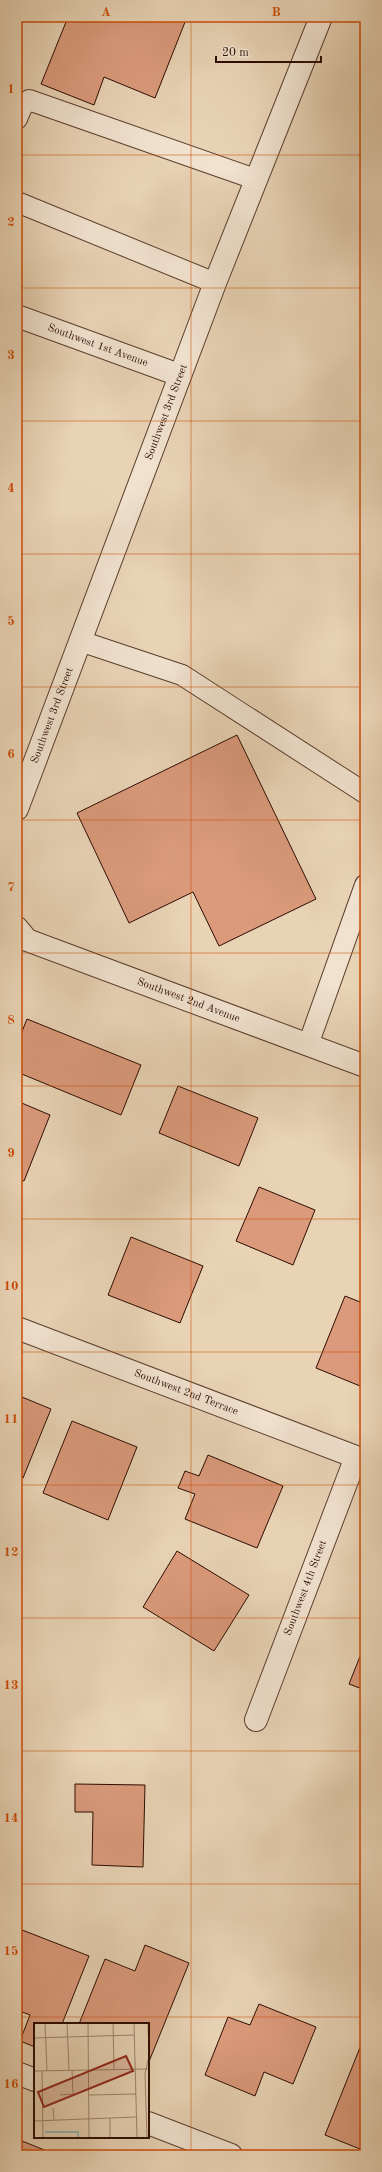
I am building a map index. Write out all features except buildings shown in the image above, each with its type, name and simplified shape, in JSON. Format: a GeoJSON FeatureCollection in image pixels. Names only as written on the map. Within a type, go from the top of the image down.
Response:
{"type":"FeatureCollection","features":[{"type":"Feature","properties":{"kind":"street","name":"Southwest 3rd Street"},"geometry":{"type":"LineString","coordinates":[[17,809],[179,375],[255,179],[321,17]]}},
{"type":"Feature","properties":{"kind":"street","name":"Southwest 1st Avenue"},"geometry":{"type":"LineString","coordinates":[[17,316],[179,375]]}},
{"type":"Feature","properties":{"kind":"street","name":"Southwest 2nd Avenue"},"geometry":{"type":"LineString","coordinates":[[17,928],[27,940],[365,1066]]}},
{"type":"Feature","properties":{"kind":"street","name":"Southwest 2nd Terrace"},"geometry":{"type":"LineString","coordinates":[[17,1328],[361,1458]]}},
{"type":"Feature","properties":{"kind":"street","name":"Southwest 4th Street"},"geometry":{"type":"LineString","coordinates":[[256,1720],[361,1458]]}},
{"type":"Feature","properties":{"kind":"street"},"geometry":{"type":"LineString","coordinates":[[17,2073],[34,2080]]}},
{"type":"Feature","properties":{"kind":"street"},"geometry":{"type":"LineString","coordinates":[[149,2123],[231,2155]]}},
{"type":"Feature","properties":{"kind":"lane"},"geometry":{"type":"LineString","coordinates":[[17,119],[22,107],[30,100],[255,179]]}},
{"type":"Feature","properties":{"kind":"lane"},"geometry":{"type":"LineString","coordinates":[[17,202],[215,283]]}},
{"type":"Feature","properties":{"kind":"lane"},"geometry":{"type":"LineString","coordinates":[[80,641],[182,675],[365,792]]}},
{"type":"Feature","properties":{"kind":"lane"},"geometry":{"type":"LineString","coordinates":[[308,1045],[365,885]]}}]}
